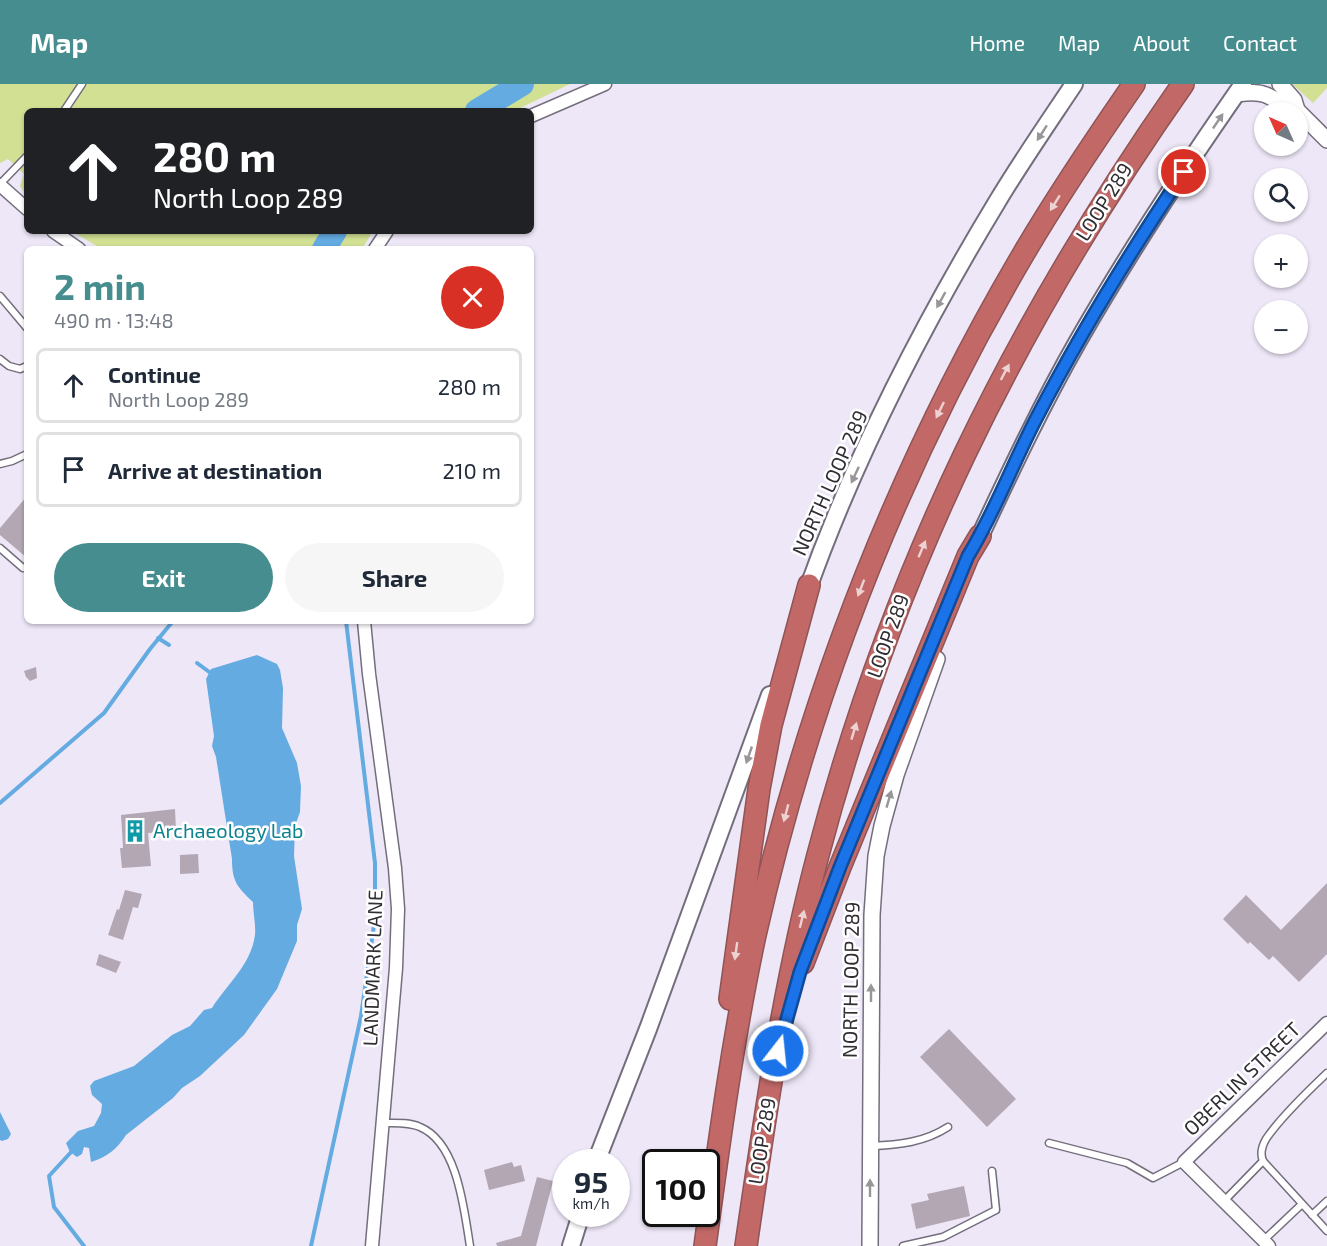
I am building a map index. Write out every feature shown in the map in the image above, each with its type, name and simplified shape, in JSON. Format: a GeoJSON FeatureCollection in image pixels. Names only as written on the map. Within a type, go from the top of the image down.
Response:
{"type":"FeatureCollection","features":[{"type":"Feature","properties":{"kind":"highway","name":"LOOP 289"},"geometry":{"type":"LineString","coordinates":[[719,1149],[742,1000],[769,879],[816,714],[862,583],[911,470],[986,320],[1053,206],[1134,84]]}},
{"type":"Feature","properties":{"kind":"highway","name":"LOOP 289"},"geometry":{"type":"LineString","coordinates":[[746,1246],[772,1070],[800,928],[831,807],[860,714],[909,577],[947,489],[989,402],[1047,294],[1141,144],[1183,84]]}},
{"type":"Feature","properties":{"kind":"highway"},"geometry":{"type":"LineString","coordinates":[[772,1070],[800,972],[840,867],[968,556],[980,536]]}},
{"type":"Feature","properties":{"kind":"highway"},"geometry":{"type":"LineString","coordinates":[[717,1149],[726,1027],[759,789],[771,725],[809,585]]}},
{"type":"Feature","properties":{"kind":"highway","name":"LOOP 289"},"geometry":{"type":"LineString","coordinates":[[705,1246],[708,1227]]}},
{"type":"Feature","properties":{"kind":"main road","name":"NORTH LOOP 289"},"geometry":{"type":"LineString","coordinates":[[601,1149],[733,800],[809,585],[847,491],[922,334],[998,201],[1074,84]]}},
{"type":"Feature","properties":{"kind":"main road","name":"NORTH LOOP 289"},"geometry":{"type":"LineString","coordinates":[[980,536],[1037,418],[1078,342],[1124,264],[1240,89]]}},
{"type":"Feature","properties":{"kind":"main road"},"geometry":{"type":"LineString","coordinates":[[572,1246],[577,1227]]}},
{"type":"Feature","properties":{"kind":"street"},"geometry":{"type":"LineString","coordinates":[[534,115],[605,84]]}},
{"type":"Feature","properties":{"kind":"street"},"geometry":{"type":"LineString","coordinates":[[1280,84],[1295,102]]}},
{"type":"Feature","properties":{"kind":"street"},"geometry":{"type":"LineString","coordinates":[[1240,89],[1261,93],[1278,102]]}},
{"type":"Feature","properties":{"kind":"street"},"geometry":{"type":"LineString","coordinates":[[1308,121],[1327,140]]}},
{"type":"Feature","properties":{"kind":"street"},"geometry":{"type":"LineString","coordinates":[[0,184],[24,206]]}},
{"type":"Feature","properties":{"kind":"street"},"geometry":{"type":"LineString","coordinates":[[57,234],[75,246]]}},
{"type":"Feature","properties":{"kind":"street","name":"NORTH LOOP 289"},"geometry":{"type":"LineString","coordinates":[[870,1246],[872,915],[876,856],[896,775],[928,680],[975,559],[980,536]]}},
{"type":"Feature","properties":{"kind":"street","name":"LANDMARK LANE"},"geometry":{"type":"LineString","coordinates":[[364,624],[395,868],[398,909],[396,968],[372,1246]]}},
{"type":"Feature","properties":{"kind":"street","name":"OBERLIN STREET"},"geometry":{"type":"LineString","coordinates":[[1184,1162],[1327,1023]]}},
{"type":"Feature","properties":{"kind":"street"},"geometry":{"type":"LineString","coordinates":[[1184,1162],[1266,1243]]}},
{"type":"Feature","properties":{"kind":"lane"},"geometry":{"type":"LineString","coordinates":[[66,108],[82,84]]}},
{"type":"Feature","properties":{"kind":"lane"},"geometry":{"type":"LineString","coordinates":[[0,184],[24,159]]}},
{"type":"Feature","properties":{"kind":"lane"},"geometry":{"type":"LineString","coordinates":[[0,296],[24,324]]}},
{"type":"Feature","properties":{"kind":"lane"},"geometry":{"type":"LineString","coordinates":[[0,359],[9,366],[20,369],[24,367]]}},
{"type":"Feature","properties":{"kind":"lane"},"geometry":{"type":"LineString","coordinates":[[0,464],[24,455]]}},
{"type":"Feature","properties":{"kind":"lane"},"geometry":{"type":"LineString","coordinates":[[0,548],[23,568]]}},
{"type":"Feature","properties":{"kind":"lane"},"geometry":{"type":"LineString","coordinates":[[1327,1073],[1266,1140],[1261,1156],[1263,1161],[1327,1231]]}},
{"type":"Feature","properties":{"kind":"lane"},"geometry":{"type":"LineString","coordinates":[[384,1123],[405,1123],[420,1127],[436,1139],[450,1156],[463,1205],[470,1246]]}},
{"type":"Feature","properties":{"kind":"lane"},"geometry":{"type":"LineString","coordinates":[[871,1146],[902,1144],[936,1135],[948,1126]]}},
{"type":"Feature","properties":{"kind":"lane"},"geometry":{"type":"LineString","coordinates":[[1049,1143],[1127,1163],[1153,1178],[1184,1162]]}},
{"type":"Feature","properties":{"kind":"lane"},"geometry":{"type":"LineString","coordinates":[[1224,1202],[1263,1161]]}},
{"type":"Feature","properties":{"kind":"lane"},"geometry":{"type":"LineString","coordinates":[[903,1246],[943,1237],[996,1210],[992,1171]]}},
{"type":"Feature","properties":{"kind":"lane"},"geometry":{"type":"LineString","coordinates":[[1312,1215],[1327,1201]]}},
{"type":"Feature","properties":{"kind":"lane"},"geometry":{"type":"LineString","coordinates":[[1266,1243],[1302,1204]]}},
{"type":"Feature","properties":{"kind":"green space"},"geometry":{"type":"Polygon","coordinates":[[[0,84],[570,84],[520,108],[24,108],[24,174],[8,159],[0,163],[0,84]]]}},
{"type":"Feature","properties":{"kind":"green space"},"geometry":{"type":"Polygon","coordinates":[[[1292,84],[1327,84],[1327,88],[1313,103],[1292,84]]]}},
{"type":"Feature","properties":{"kind":"green space"},"geometry":{"type":"Polygon","coordinates":[[[24,174],[24,192],[20,186],[24,174]]]}},
{"type":"Feature","properties":{"kind":"green space"},"geometry":{"type":"Polygon","coordinates":[[[76,234],[371,234],[364,246],[97,246],[76,234]]]}},
{"type":"Feature","properties":{"kind":"water"},"geometry":{"type":"Polygon","coordinates":[[[257,655],[277,664],[280,670],[283,688],[282,728],[297,763],[301,786],[300,812],[295,826],[294,856],[302,909],[297,925],[297,941],[277,989],[244,1035],[200,1076],[182,1088],[173,1098],[126,1135],[111,1152],[91,1162],[89,1148],[84,1147],[82,1154],[77,1157],[70,1152],[66,1143],[78,1131],[94,1126],[101,1113],[102,1104],[92,1095],[90,1086],[94,1081],[134,1066],[172,1035],[190,1026],[204,1010],[212,1008],[244,965],[253,946],[255,931],[253,902],[239,888],[234,878],[216,757],[212,746],[214,736],[206,679],[211,669],[257,655]]]}},
{"type":"Feature","properties":{"kind":"water"},"geometry":{"type":"Polygon","coordinates":[[[0,1112],[11,1134],[8,1139],[2,1141],[0,1140],[0,1112]]]}},
{"type":"Feature","properties":{"kind":"building"},"geometry":{"type":"Polygon","coordinates":[[[24,500],[24,555],[0,535],[0,528],[24,500]]]}},
{"type":"Feature","properties":{"kind":"building"},"geometry":{"type":"Polygon","coordinates":[[[36,667],[37,678],[30,681],[24,671],[36,667]]]}},
{"type":"Feature","properties":{"kind":"building","name":"Archaeology Lab"},"geometry":{"type":"Polygon","coordinates":[[[175,809],[176,831],[148,833],[151,866],[122,868],[121,815],[175,809]]]}},
{"type":"Feature","properties":{"kind":"building"},"geometry":{"type":"Polygon","coordinates":[[[198,854],[199,873],[180,874],[180,855],[198,854]]]}},
{"type":"Feature","properties":{"kind":"building"},"geometry":{"type":"Polygon","coordinates":[[[1327,883],[1327,954],[1299,982],[1273,956],[1269,960],[1250,942],[1248,944],[1223,919],[1246,895],[1281,930],[1327,883]]]}},
{"type":"Feature","properties":{"kind":"building"},"geometry":{"type":"Polygon","coordinates":[[[125,890],[142,894],[138,908],[133,907],[123,940],[108,935],[125,890]]]}},
{"type":"Feature","properties":{"kind":"building"},"geometry":{"type":"Polygon","coordinates":[[[99,954],[121,962],[116,973],[96,965],[99,954]]]}},
{"type":"Feature","properties":{"kind":"building"},"geometry":{"type":"Polygon","coordinates":[[[949,1029],[1016,1099],[987,1127],[920,1057],[949,1029]]]}},
{"type":"Feature","properties":{"kind":"building"},"geometry":{"type":"Polygon","coordinates":[[[512,1162],[514,1167],[521,1165],[525,1181],[489,1190],[484,1170],[512,1162]]]}},
{"type":"Feature","properties":{"kind":"building"},"geometry":{"type":"Polygon","coordinates":[[[537,1177],[552,1181],[536,1246],[497,1246],[496,1243],[521,1236],[537,1177]]]}},
{"type":"Feature","properties":{"kind":"building"},"geometry":{"type":"Polygon","coordinates":[[[964,1186],[970,1216],[916,1229],[911,1204],[929,1200],[927,1194],[964,1186]]]}},
{"type":"Feature","properties":{"kind":"waterway"},"geometry":{"type":"LineString","coordinates":[[482,108],[522,84]]}},
{"type":"Feature","properties":{"kind":"waterway"},"geometry":{"type":"LineString","coordinates":[[326,246],[333,234]]}},
{"type":"Feature","properties":{"kind":"waterway"},"geometry":{"type":"LineString","coordinates":[[0,803],[104,713],[171,624]]}},
{"type":"Feature","properties":{"kind":"waterway"},"geometry":{"type":"LineString","coordinates":[[311,1246],[361,1016],[375,918],[375,863],[346,624]]}},
{"type":"Feature","properties":{"kind":"waterway"},"geometry":{"type":"LineString","coordinates":[[158,638],[169,645]]}},
{"type":"Feature","properties":{"kind":"waterway"},"geometry":{"type":"LineString","coordinates":[[197,663],[212,674]]}},
{"type":"Feature","properties":{"kind":"waterway"},"geometry":{"type":"LineString","coordinates":[[73,1150],[49,1176],[54,1207],[84,1246]]}},
{"type":"Feature","properties":{"kind":"place","name":"Archaeology Lab"},"geometry":{"type":"Point","coordinates":[135,831]}},
{"type":"Feature","properties":{"kind":"route"},"geometry":{"type":"LineString","coordinates":[[778,1051],[800,972],[840,867],[968,556],[1078,342],[1124,264],[1184,172]]}}]}
